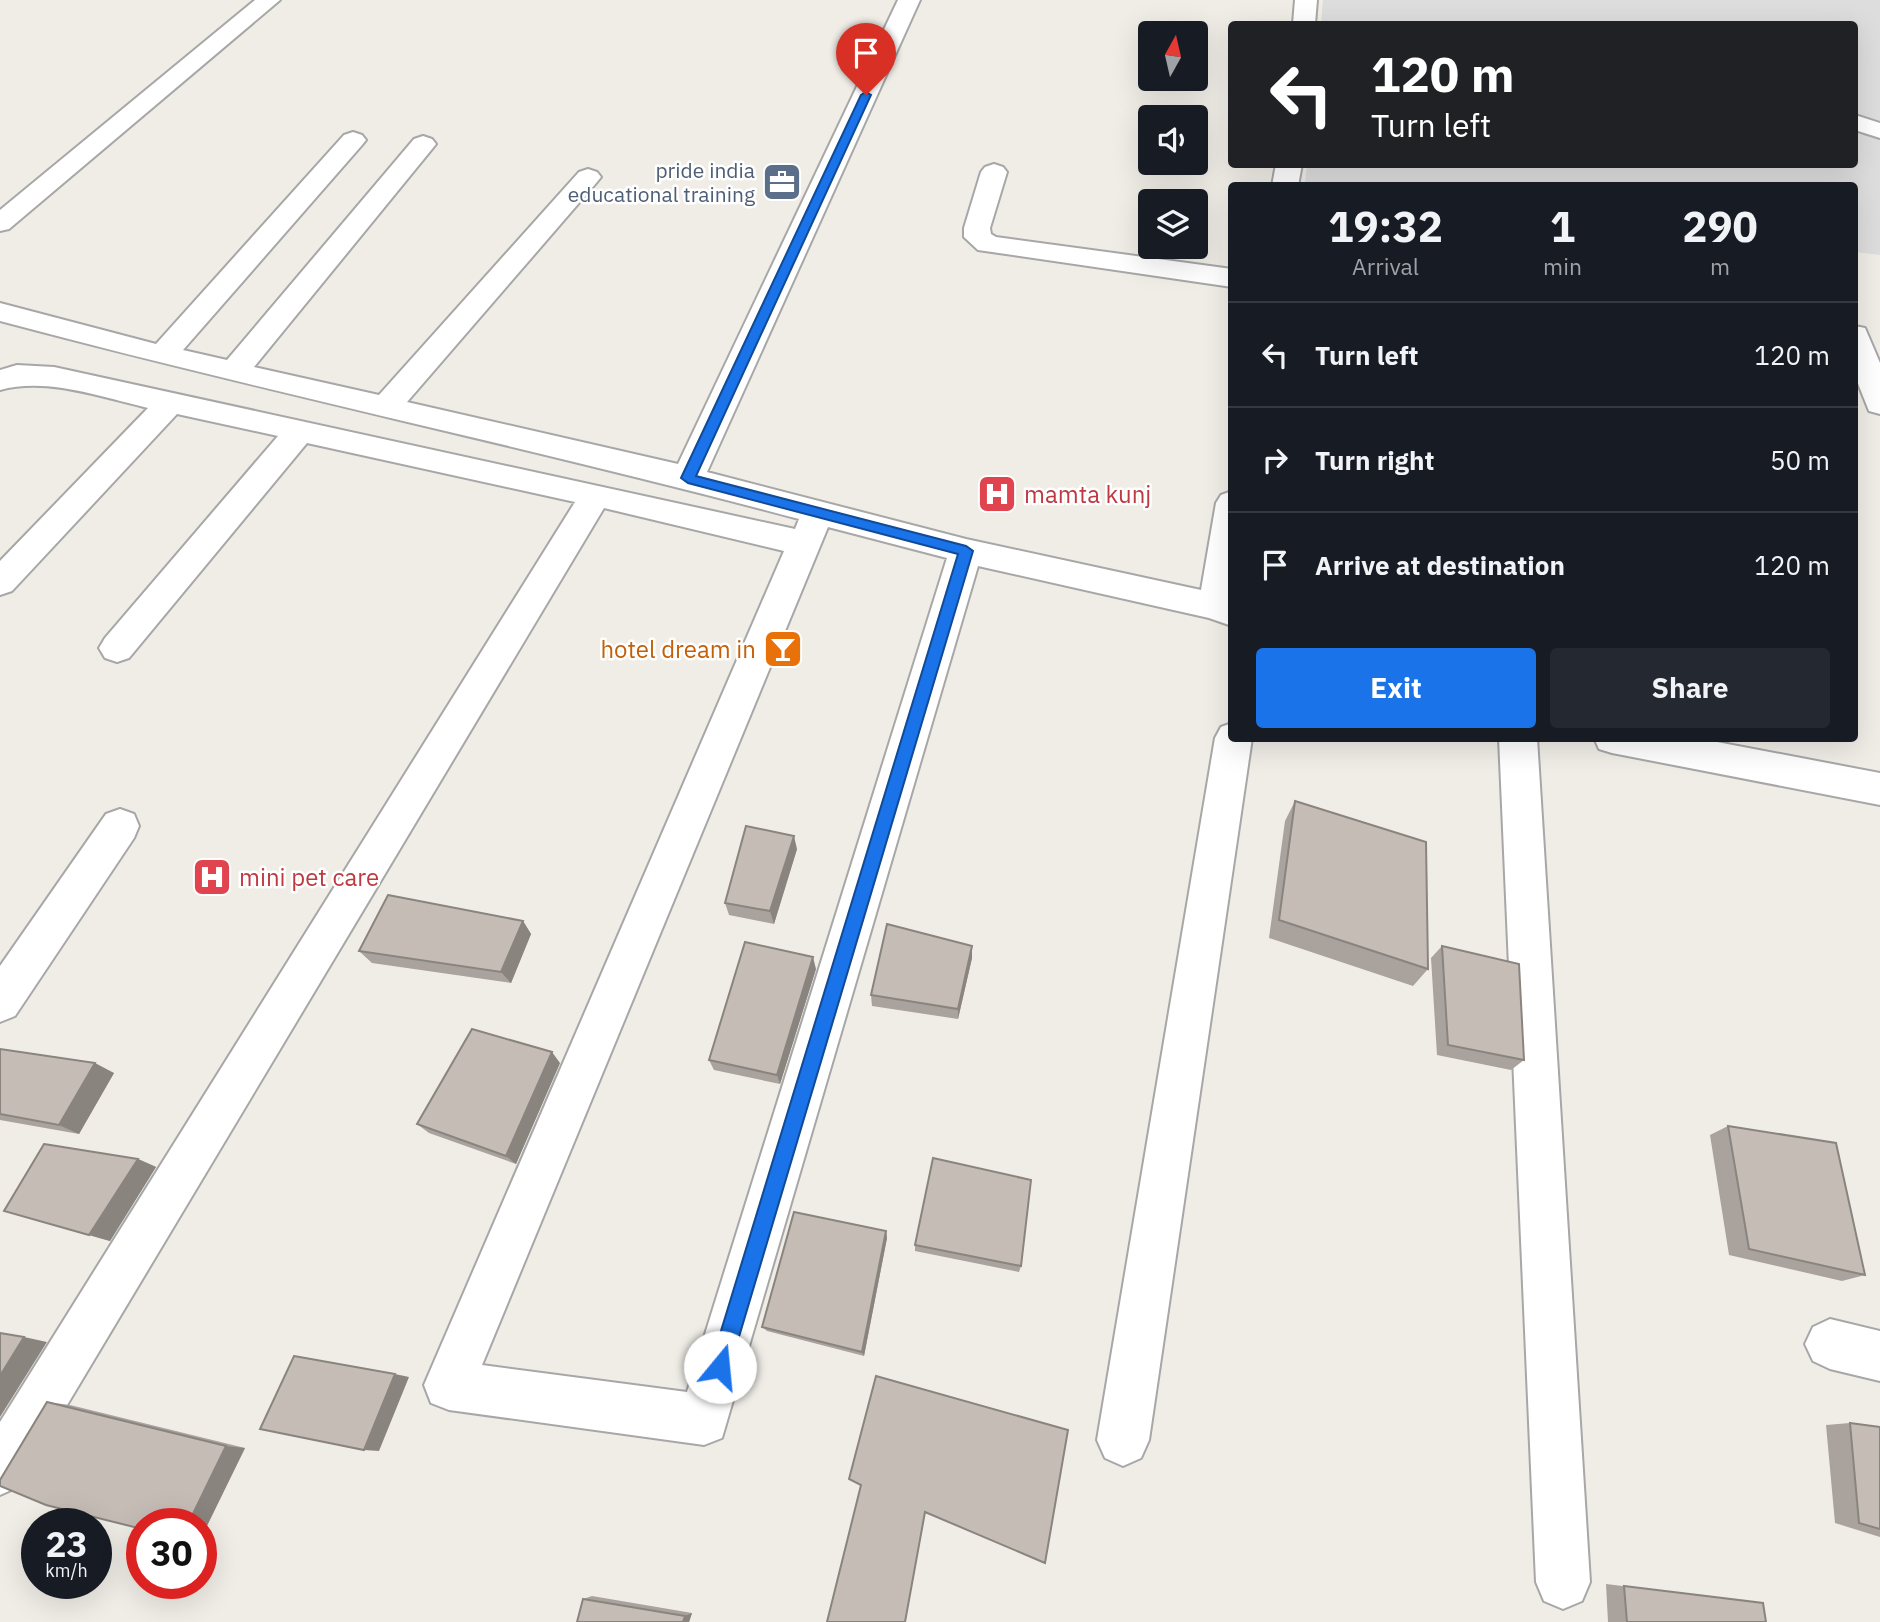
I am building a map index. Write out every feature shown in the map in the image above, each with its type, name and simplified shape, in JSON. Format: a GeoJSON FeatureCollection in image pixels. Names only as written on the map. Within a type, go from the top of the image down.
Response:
{"type":"FeatureCollection","features":[{"type":"Feature","properties":{"kind":"street"},"geometry":{"type":"LineString","coordinates":[[0,223],[269,0]]}},
{"type":"Feature","properties":{"kind":"street"},"geometry":{"type":"LineString","coordinates":[[688,478],[909,0]]}},
{"type":"Feature","properties":{"kind":"street"},"geometry":{"type":"LineString","coordinates":[[1304,21],[1306,0]]}},
{"type":"Feature","properties":{"kind":"street"},"geometry":{"type":"LineString","coordinates":[[1858,123],[1880,131]]}},
{"type":"Feature","properties":{"kind":"street"},"geometry":{"type":"LineString","coordinates":[[162,355],[353,140]]}},
{"type":"Feature","properties":{"kind":"street"},"geometry":{"type":"LineString","coordinates":[[233,372],[423,144]]}},
{"type":"Feature","properties":{"kind":"street"},"geometry":{"type":"LineString","coordinates":[[993,172],[977,228],[978,237],[989,244],[1228,277]]}},
{"type":"Feature","properties":{"kind":"street"},"geometry":{"type":"LineString","coordinates":[[385,408],[589,177]]}},
{"type":"Feature","properties":{"kind":"street"},"geometry":{"type":"LineString","coordinates":[[0,312],[162,355],[688,478],[811,528]]}},
{"type":"Feature","properties":{"kind":"street"},"geometry":{"type":"LineString","coordinates":[[1858,343],[1880,404]]}},
{"type":"Feature","properties":{"kind":"street"},"geometry":{"type":"LineString","coordinates":[[0,380],[17,375],[54,377],[596,495],[966,551],[1224,609],[1228,556]]}},
{"type":"Feature","properties":{"kind":"street"},"geometry":{"type":"LineString","coordinates":[[0,582],[170,402]]}},
{"type":"Feature","properties":{"kind":"street"},"geometry":{"type":"LineString","coordinates":[[117,648],[300,431]]}},
{"type":"Feature","properties":{"kind":"street"},"geometry":{"type":"LineString","coordinates":[[0,1469],[596,495]]}},
{"type":"Feature","properties":{"kind":"street"},"geometry":{"type":"LineString","coordinates":[[811,528],[449,1385],[704,1420],[966,551]]}},
{"type":"Feature","properties":{"kind":"street"},"geometry":{"type":"LineString","coordinates":[[1123,1440],[1233,742]]}},
{"type":"Feature","properties":{"kind":"street"},"geometry":{"type":"LineString","coordinates":[[1518,742],[1563,1582]]}},
{"type":"Feature","properties":{"kind":"street"},"geometry":{"type":"LineString","coordinates":[[1633,742],[1880,789]]}},
{"type":"Feature","properties":{"kind":"street"},"geometry":{"type":"LineString","coordinates":[[0,1002],[120,826]]}},
{"type":"Feature","properties":{"kind":"street"},"geometry":{"type":"LineString","coordinates":[[1830,1344],[1880,1356]]}},
{"type":"Feature","properties":{"kind":"shaded area"},"geometry":{"type":"Polygon","coordinates":[[[1323,0],[1880,0],[1880,255],[1858,252],[1858,182],[1305,182],[1307,168],[1858,168],[1858,21],[1321,21],[1323,0]]]}},
{"type":"Feature","properties":{"kind":"building"},"geometry":{"type":"Polygon","coordinates":[[[1295,801],[1426,842],[1428,969],[1279,920],[1295,801]]]}},
{"type":"Feature","properties":{"kind":"building"},"geometry":{"type":"Polygon","coordinates":[[[746,826],[794,836],[770,911],[725,903],[746,826]]]}},
{"type":"Feature","properties":{"kind":"building"},"geometry":{"type":"Polygon","coordinates":[[[388,895],[523,921],[501,972],[359,951],[388,895]]]}},
{"type":"Feature","properties":{"kind":"building"},"geometry":{"type":"Polygon","coordinates":[[[887,924],[972,946],[958,1009],[871,995],[887,924]]]}},
{"type":"Feature","properties":{"kind":"building"},"geometry":{"type":"Polygon","coordinates":[[[745,942],[813,957],[777,1075],[709,1060],[745,942]]]}},
{"type":"Feature","properties":{"kind":"building"},"geometry":{"type":"Polygon","coordinates":[[[1442,946],[1519,964],[1524,1060],[1448,1045],[1442,946]]]}},
{"type":"Feature","properties":{"kind":"building"},"geometry":{"type":"Polygon","coordinates":[[[472,1029],[552,1052],[506,1156],[417,1124],[472,1029]]]}},
{"type":"Feature","properties":{"kind":"building"},"geometry":{"type":"Polygon","coordinates":[[[0,1049],[95,1063],[59,1125],[0,1114],[0,1049]]]}},
{"type":"Feature","properties":{"kind":"building"},"geometry":{"type":"Polygon","coordinates":[[[1728,1126],[1836,1143],[1865,1275],[1749,1249],[1728,1126]]]}},
{"type":"Feature","properties":{"kind":"building"},"geometry":{"type":"Polygon","coordinates":[[[44,1144],[138,1159],[89,1235],[4,1211],[44,1144]]]}},
{"type":"Feature","properties":{"kind":"building"},"geometry":{"type":"Polygon","coordinates":[[[933,1158],[1031,1180],[1021,1266],[915,1245],[933,1158]]]}},
{"type":"Feature","properties":{"kind":"building"},"geometry":{"type":"Polygon","coordinates":[[[794,1212],[886,1231],[862,1352],[762,1327],[794,1212]]]}},
{"type":"Feature","properties":{"kind":"building"},"geometry":{"type":"Polygon","coordinates":[[[0,1333],[24,1337],[0,1376],[0,1333]]]}},
{"type":"Feature","properties":{"kind":"building"},"geometry":{"type":"Polygon","coordinates":[[[294,1356],[395,1374],[364,1450],[260,1429],[294,1356]]]}},
{"type":"Feature","properties":{"kind":"building"},"geometry":{"type":"Polygon","coordinates":[[[876,1376],[1068,1430],[1045,1563],[925,1512],[905,1622],[827,1622],[861,1485],[849,1479],[876,1376]]]}},
{"type":"Feature","properties":{"kind":"building"},"geometry":{"type":"Polygon","coordinates":[[[47,1402],[226,1446],[196,1508],[126,1508],[126,1525],[112,1522],[112,1508],[58,1508],[46,1505],[0,1486],[0,1480],[47,1402]]]}},
{"type":"Feature","properties":{"kind":"building"},"geometry":{"type":"Polygon","coordinates":[[[1850,1423],[1880,1427],[1880,1529],[1859,1523],[1850,1423]]]}},
{"type":"Feature","properties":{"kind":"building"},"geometry":{"type":"Polygon","coordinates":[[[1624,1586],[1763,1603],[1766,1622],[1627,1622],[1624,1586]]]}},
{"type":"Feature","properties":{"kind":"building"},"geometry":{"type":"Polygon","coordinates":[[[583,1599],[685,1616],[683,1622],[577,1622],[583,1599]]]}},
{"type":"Feature","properties":{"kind":"place","name":"pride india educational training"},"geometry":{"type":"Point","coordinates":[782,182]}},
{"type":"Feature","properties":{"kind":"place","name":"mamta kunj"},"geometry":{"type":"Point","coordinates":[997,494]}},
{"type":"Feature","properties":{"kind":"place","name":"hotel dream in"},"geometry":{"type":"Point","coordinates":[783,649]}},
{"type":"Feature","properties":{"kind":"place","name":"mini pet care"},"geometry":{"type":"Point","coordinates":[212,877]}},
{"type":"Feature","properties":{"kind":"route"},"geometry":{"type":"LineString","coordinates":[[720,1367],[966,551],[688,478],[866,95]]}}]}
